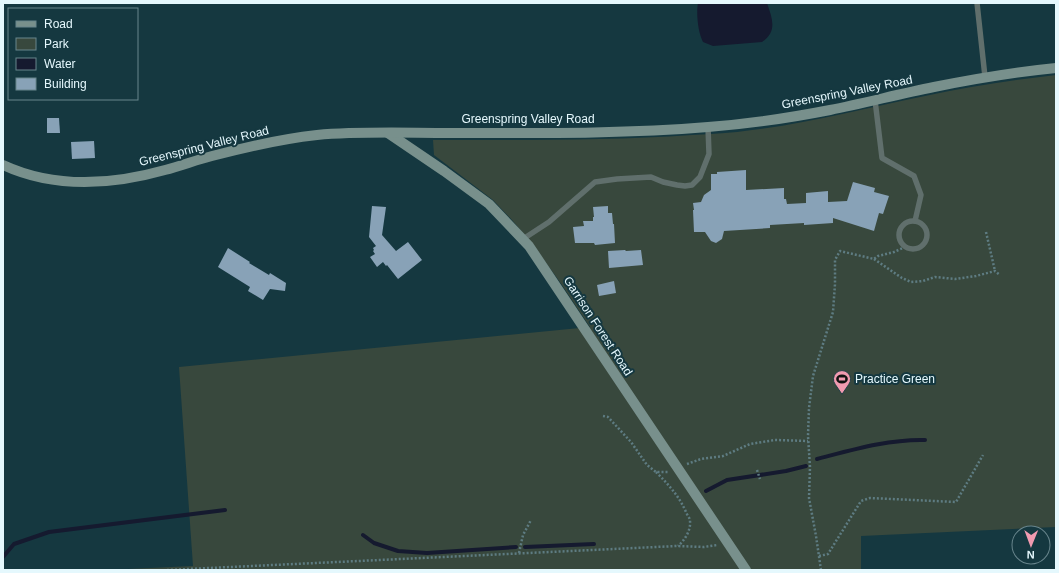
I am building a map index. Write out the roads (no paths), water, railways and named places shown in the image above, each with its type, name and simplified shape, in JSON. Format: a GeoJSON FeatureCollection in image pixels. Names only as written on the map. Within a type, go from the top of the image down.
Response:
{"type":"FeatureCollection","features":[{"type":"Feature","properties":{"kind":"main road","name":"Greenspring Valley Road"},"geometry":{"type":"LineString","coordinates":[[3,165],[37,178],[62,182],[100,182],[164,171],[212,156],[277,141],[321,135],[347,133],[556,133],[665,130],[708,127],[792,117],[985,77],[1056,68]]}},
{"type":"Feature","properties":{"kind":"main road","name":"Garrison Forest Road"},"geometry":{"type":"LineString","coordinates":[[388,133],[489,204],[529,246],[746,570]]}},
{"type":"Feature","properties":{"kind":"lane"},"geometry":{"type":"LineString","coordinates":[[977,3],[985,77]]}},
{"type":"Feature","properties":{"kind":"lane"},"geometry":{"type":"LineString","coordinates":[[875,100],[882,158],[914,176],[921,195],[915,221]]}},
{"type":"Feature","properties":{"kind":"lane"},"geometry":{"type":"LineString","coordinates":[[523,240],[549,222],[595,182],[651,177],[663,182],[677,185],[692,185],[700,177],[709,154],[708,127]]}},
{"type":"Feature","properties":{"kind":"lane"},"geometry":{"type":"LineString","coordinates":[[915,221],[924,225],[928,238],[926,243],[919,249],[914,250],[905,247],[899,239],[899,235],[902,226],[906,223],[915,221]]}},
{"type":"Feature","properties":{"kind":"water"},"geometry":{"type":"Polygon","coordinates":[[[698,3],[767,3],[772,19],[772,29],[767,38],[762,42],[713,46],[703,42],[698,23],[698,3]]]}},
{"type":"Feature","properties":{"kind":"waterway"},"geometry":{"type":"LineString","coordinates":[[817,459],[884,443],[925,440]]}},
{"type":"Feature","properties":{"kind":"waterway"},"geometry":{"type":"LineString","coordinates":[[706,491],[727,480],[786,471],[806,466]]}},
{"type":"Feature","properties":{"kind":"waterway"},"geometry":{"type":"LineString","coordinates":[[3,557],[14,544],[49,532],[225,510]]}},
{"type":"Feature","properties":{"kind":"waterway"},"geometry":{"type":"LineString","coordinates":[[363,535],[374,543],[398,551],[427,553],[516,547]]}},
{"type":"Feature","properties":{"kind":"waterway"},"geometry":{"type":"LineString","coordinates":[[525,547],[594,544]]}},
{"type":"Feature","properties":{"kind":"place","name":"Practice Green"},"geometry":{"type":"Point","coordinates":[842,394]}}]}
